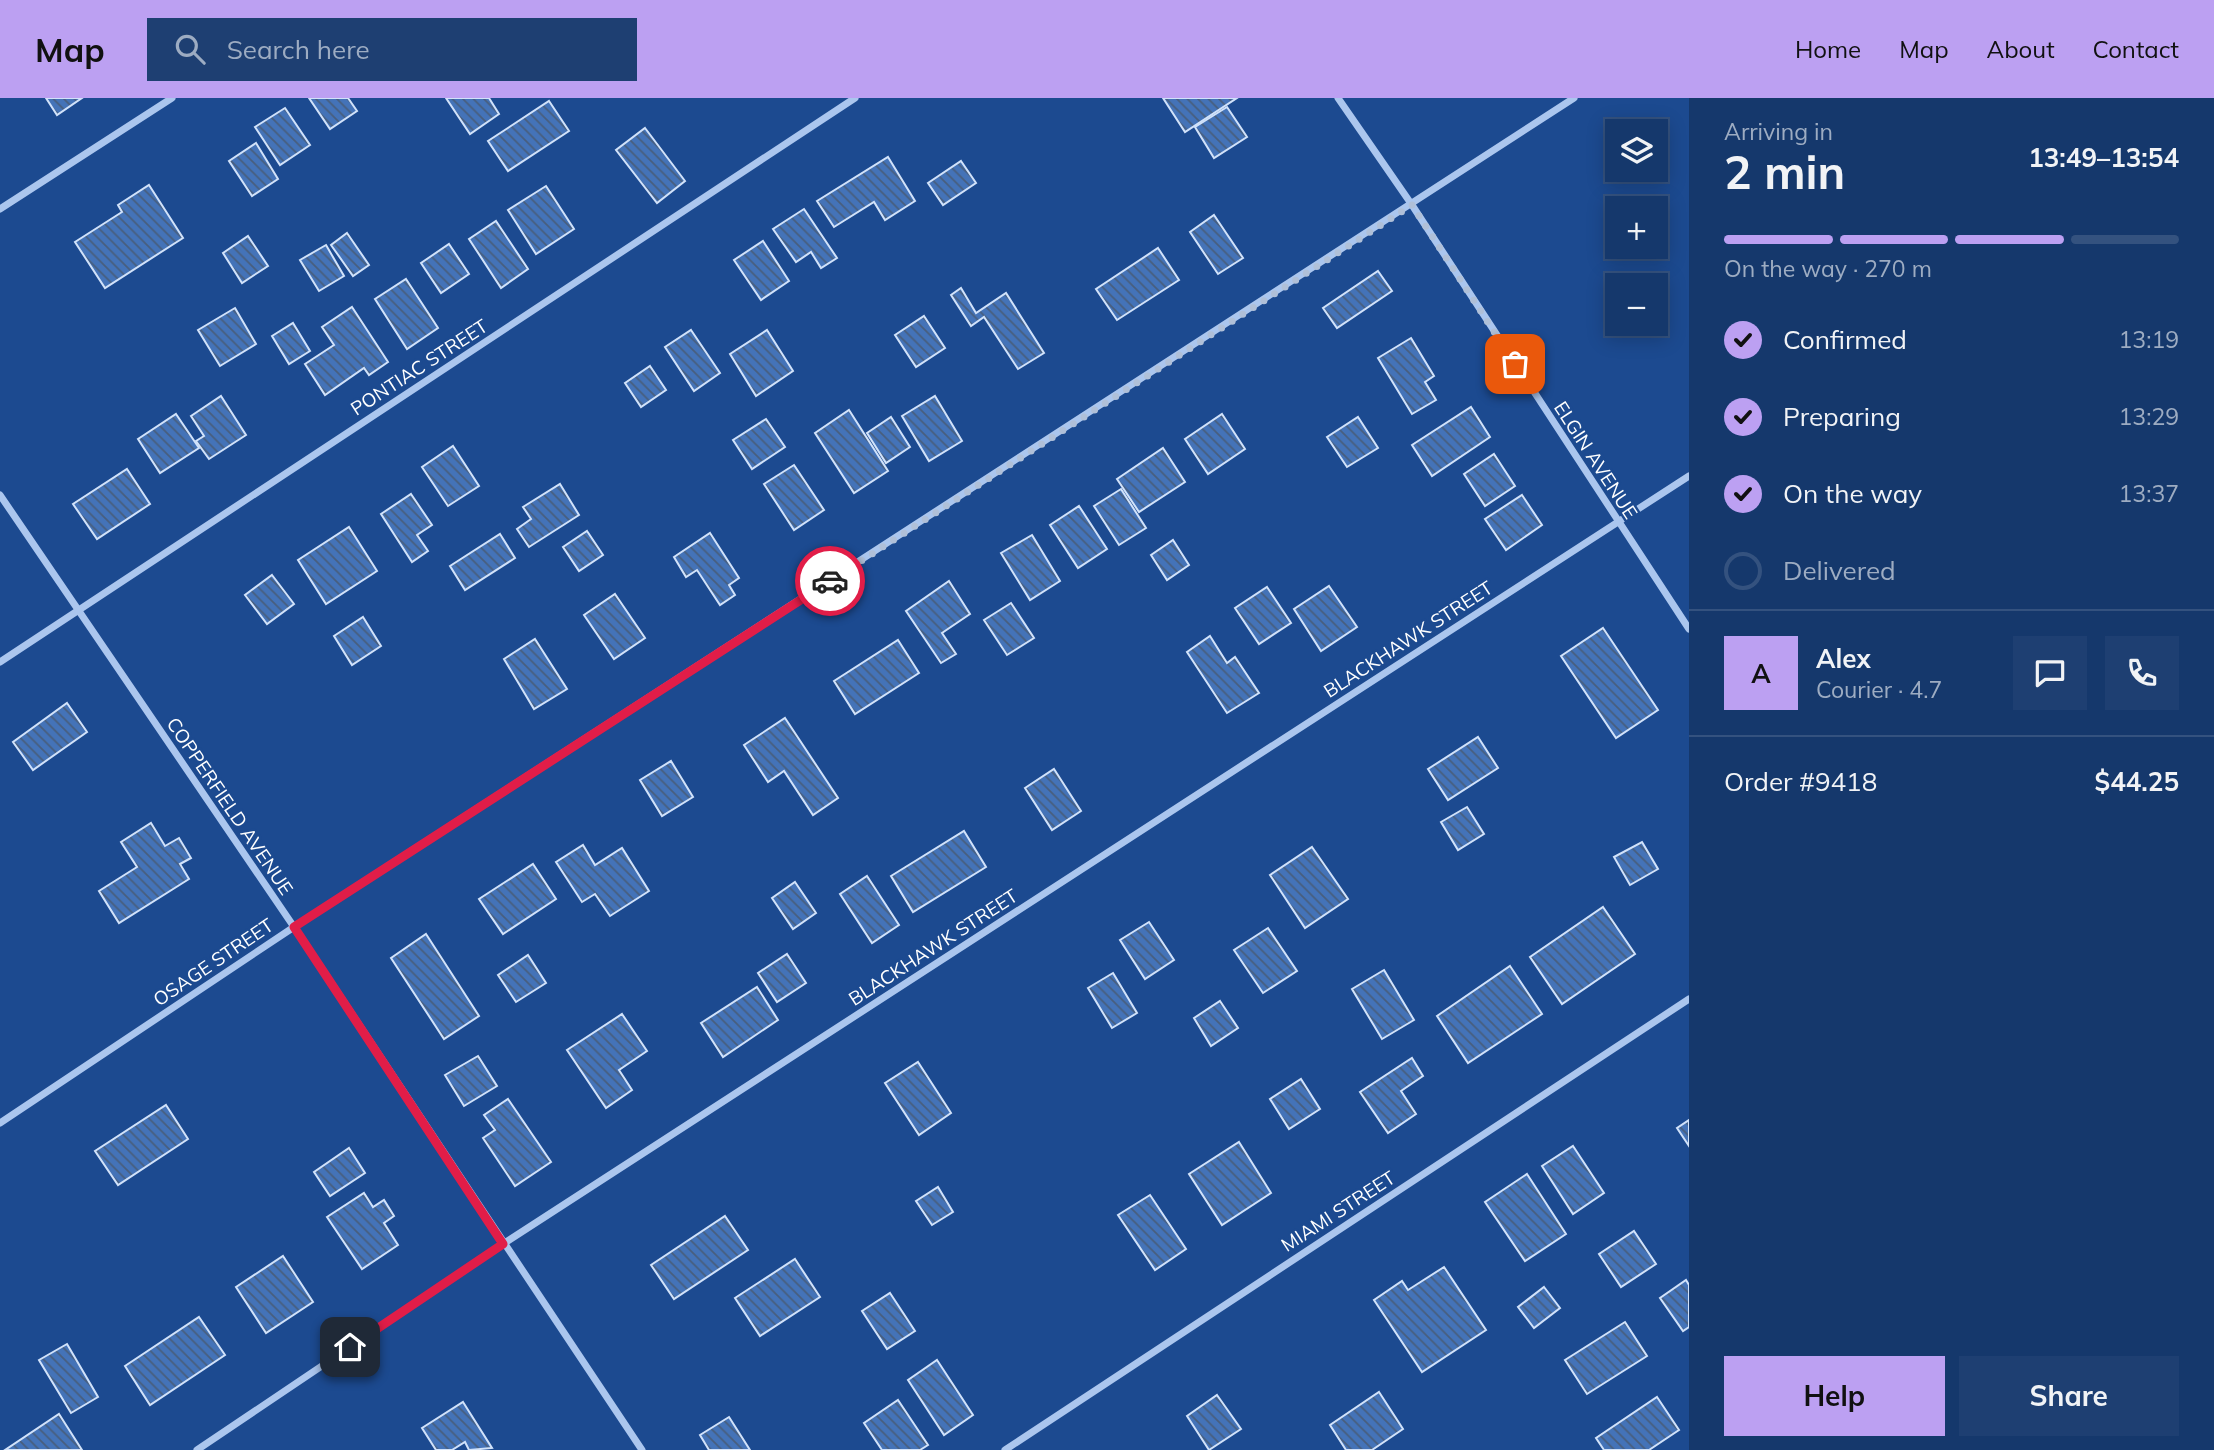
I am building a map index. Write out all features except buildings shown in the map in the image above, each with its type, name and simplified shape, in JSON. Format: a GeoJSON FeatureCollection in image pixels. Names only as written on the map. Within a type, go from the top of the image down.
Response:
{"type":"FeatureCollection","features":[{"type":"Feature","properties":{"kind":"street"},"geometry":{"type":"LineString","coordinates":[[0,209],[172,98]]}},
{"type":"Feature","properties":{"kind":"street","name":"PONTIAC STREET"},"geometry":{"type":"LineString","coordinates":[[0,662],[855,98]]}},
{"type":"Feature","properties":{"kind":"street","name":"ELGIN AVENUE"},"geometry":{"type":"LineString","coordinates":[[1338,98],[1412,205],[1617,523],[1689,629]]}},
{"type":"Feature","properties":{"kind":"street","name":"OSAGE STREET"},"geometry":{"type":"LineString","coordinates":[[0,1123],[294,927],[1574,98]]}},
{"type":"Feature","properties":{"kind":"street","name":"BLACKHAWK STREET"},"geometry":{"type":"LineString","coordinates":[[197,1450],[503,1244],[1689,476]]}},
{"type":"Feature","properties":{"kind":"street","name":"COPPERFIELD AVENUE"},"geometry":{"type":"LineString","coordinates":[[0,495],[294,927],[642,1450]]}},
{"type":"Feature","properties":{"kind":"street","name":"MIAMI STREET"},"geometry":{"type":"LineString","coordinates":[[1005,1450],[1689,999]]}},
{"type":"Feature","properties":{"kind":"way so far"},"geometry":{"type":"LineString","coordinates":[[830,581],[1412,205],[1515,364]]}},
{"type":"Feature","properties":{"kind":"route"},"geometry":{"type":"LineString","coordinates":[[350,1347],[503,1244],[294,927],[830,581]]}}]}
